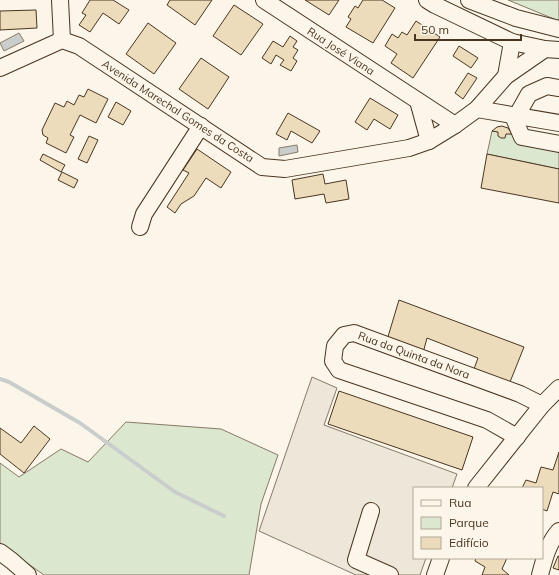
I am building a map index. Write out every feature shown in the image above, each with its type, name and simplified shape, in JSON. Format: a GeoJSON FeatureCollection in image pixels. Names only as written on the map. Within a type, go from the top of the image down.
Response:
{"type":"FeatureCollection","features":[{"type":"Feature","properties":{"kind":"street"},"geometry":{"type":"LineString","coordinates":[[0,68],[62,40],[60,0]]}},
{"type":"Feature","properties":{"kind":"street","name":"Rua José Viana"},"geometry":{"type":"LineString","coordinates":[[264,0],[455,125]]}},
{"type":"Feature","properties":{"kind":"street"},"geometry":{"type":"LineString","coordinates":[[427,0],[512,42],[552,49]]}},
{"type":"Feature","properties":{"kind":"street"},"geometry":{"type":"LineString","coordinates":[[468,0],[516,18],[559,31]]}},
{"type":"Feature","properties":{"kind":"street"},"geometry":{"type":"LineString","coordinates":[[512,42],[559,31]]}},
{"type":"Feature","properties":{"kind":"street","name":"Avenida Marechal Gomes da Costa"},"geometry":{"type":"LineString","coordinates":[[62,40],[79,46],[262,166],[285,169],[409,148],[429,141],[477,109],[506,76],[552,49]]}},
{"type":"Feature","properties":{"kind":"street"},"geometry":{"type":"LineString","coordinates":[[506,76],[512,42]]}},
{"type":"Feature","properties":{"kind":"street"},"geometry":{"type":"LineString","coordinates":[[515,116],[529,94],[547,86],[559,88]]}},
{"type":"Feature","properties":{"kind":"street"},"geometry":{"type":"LineString","coordinates":[[418,101],[429,141]]}},
{"type":"Feature","properties":{"kind":"street"},"geometry":{"type":"LineString","coordinates":[[477,109],[559,123]]}},
{"type":"Feature","properties":{"kind":"street"},"geometry":{"type":"LineString","coordinates":[[515,116],[522,137],[559,144]]}},
{"type":"Feature","properties":{"kind":"street"},"geometry":{"type":"LineString","coordinates":[[140,227],[144,214],[201,126]]}},
{"type":"Feature","properties":{"kind":"street","name":"Rua da Quinta da Nora"},"geometry":{"type":"LineString","coordinates":[[517,437],[487,420],[339,370],[333,361],[335,346],[344,335],[354,333],[520,394],[542,405]]}},
{"type":"Feature","properties":{"kind":"street"},"geometry":{"type":"LineString","coordinates":[[477,487],[542,405],[559,388]]}},
{"type":"Feature","properties":{"kind":"street"},"geometry":{"type":"LineString","coordinates":[[371,512],[356,560],[390,575]]}},
{"type":"Feature","properties":{"kind":"street"},"geometry":{"type":"LineString","coordinates":[[540,575],[547,551],[555,535],[559,531]]}},
{"type":"Feature","properties":{"kind":"street"},"geometry":{"type":"LineString","coordinates":[[0,552],[28,575]]}},
{"type":"Feature","properties":{"kind":"green space"},"geometry":{"type":"Polygon","coordinates":[[[508,0],[559,0],[559,21],[508,0]]]}},
{"type":"Feature","properties":{"kind":"green space"},"geometry":{"type":"Polygon","coordinates":[[[492,131],[512,134],[517,144],[559,150],[559,169],[487,154],[492,131]]]}},
{"type":"Feature","properties":{"kind":"green space"},"geometry":{"type":"Polygon","coordinates":[[[126,422],[221,429],[278,455],[261,504],[249,575],[44,575],[0,544],[0,463],[19,477],[61,449],[88,462],[126,422]]]}},
{"type":"Feature","properties":{"kind":"shaded area"},"geometry":{"type":"Polygon","coordinates":[[[19,33],[24,41],[4,51],[0,43],[19,33]]]}},
{"type":"Feature","properties":{"kind":"shaded area"},"geometry":{"type":"Polygon","coordinates":[[[297,145],[298,152],[279,156],[279,148],[297,145]]]}},
{"type":"Feature","properties":{"kind":"shaded area"},"geometry":{"type":"Polygon","coordinates":[[[312,377],[337,388],[324,425],[457,474],[452,487],[413,487],[413,559],[426,559],[420,575],[356,575],[259,531],[312,377]]]}},
{"type":"Feature","properties":{"kind":"building"},"geometry":{"type":"Polygon","coordinates":[[[90,0],[113,0],[129,10],[119,24],[103,13],[90,32],[79,25],[86,15],[82,13],[90,0]]]}},
{"type":"Feature","properties":{"kind":"building"},"geometry":{"type":"Polygon","coordinates":[[[170,0],[212,0],[195,25],[167,5],[170,0]]]}},
{"type":"Feature","properties":{"kind":"building"},"geometry":{"type":"Polygon","coordinates":[[[305,0],[339,0],[329,15],[305,0]]]}},
{"type":"Feature","properties":{"kind":"building"},"geometry":{"type":"Polygon","coordinates":[[[363,0],[382,0],[395,8],[373,43],[346,27],[351,19],[348,17],[355,6],[358,8],[363,0]]]}},
{"type":"Feature","properties":{"kind":"building"},"geometry":{"type":"Polygon","coordinates":[[[234,5],[263,24],[241,55],[213,36],[234,5]]]}},
{"type":"Feature","properties":{"kind":"building"},"geometry":{"type":"Polygon","coordinates":[[[36,10],[37,28],[0,30],[0,11],[36,10]]]}},
{"type":"Feature","properties":{"kind":"building"},"geometry":{"type":"Polygon","coordinates":[[[416,21],[440,37],[413,78],[391,63],[397,54],[385,46],[392,34],[398,38],[402,32],[407,35],[416,21]]]}},
{"type":"Feature","properties":{"kind":"building"},"geometry":{"type":"Polygon","coordinates":[[[148,23],[176,43],[154,74],[126,54],[148,23]]]}},
{"type":"Feature","properties":{"kind":"building"},"geometry":{"type":"Polygon","coordinates":[[[290,36],[297,41],[293,47],[298,50],[293,58],[297,61],[291,71],[280,65],[284,60],[276,55],[271,64],[262,58],[273,41],[283,47],[290,36]]]}},
{"type":"Feature","properties":{"kind":"building"},"geometry":{"type":"Polygon","coordinates":[[[459,46],[478,58],[471,68],[453,56],[459,46]]]}},
{"type":"Feature","properties":{"kind":"building"},"geometry":{"type":"Polygon","coordinates":[[[201,58],[229,77],[208,109],[179,89],[201,58]]]}},
{"type":"Feature","properties":{"kind":"building"},"geometry":{"type":"Polygon","coordinates":[[[468,73],[477,78],[463,99],[455,93],[468,73]]]}},
{"type":"Feature","properties":{"kind":"building"},"geometry":{"type":"Polygon","coordinates":[[[88,89],[108,99],[96,123],[80,115],[70,135],[74,137],[66,153],[46,143],[48,138],[43,135],[42,130],[55,103],[64,107],[67,101],[74,105],[79,95],[84,97],[88,89]]]}},
{"type":"Feature","properties":{"kind":"building"},"geometry":{"type":"Polygon","coordinates":[[[370,98],[398,115],[390,129],[374,119],[367,130],[355,122],[370,98]]]}},
{"type":"Feature","properties":{"kind":"building"},"geometry":{"type":"Polygon","coordinates":[[[116,102],[131,111],[123,125],[108,117],[116,102]]]}},
{"type":"Feature","properties":{"kind":"building"},"geometry":{"type":"Polygon","coordinates":[[[288,113],[320,131],[312,143],[291,131],[287,140],[276,134],[288,113]]]}},
{"type":"Feature","properties":{"kind":"building"},"geometry":{"type":"Polygon","coordinates":[[[502,126],[508,128],[512,134],[506,134],[505,138],[501,138],[498,136],[498,132],[492,131],[497,127],[502,126]]]}},
{"type":"Feature","properties":{"kind":"building"},"geometry":{"type":"Polygon","coordinates":[[[89,136],[98,140],[87,163],[78,159],[89,136]]]}},
{"type":"Feature","properties":{"kind":"building"},"geometry":{"type":"Polygon","coordinates":[[[197,149],[231,172],[221,188],[206,178],[194,196],[181,204],[175,213],[167,207],[189,173],[183,170],[197,149]]]}},
{"type":"Feature","properties":{"kind":"building"},"geometry":{"type":"Polygon","coordinates":[[[43,154],[65,165],[61,172],[40,160],[43,154]]]}},
{"type":"Feature","properties":{"kind":"building"},"geometry":{"type":"Polygon","coordinates":[[[487,154],[559,169],[559,203],[481,188],[487,154]]]}},
{"type":"Feature","properties":{"kind":"building"},"geometry":{"type":"Polygon","coordinates":[[[62,172],[78,180],[74,188],[58,180],[62,172]]]}},
{"type":"Feature","properties":{"kind":"building"},"geometry":{"type":"Polygon","coordinates":[[[323,174],[325,184],[346,180],[349,199],[326,203],[324,194],[295,199],[292,180],[323,174]]]}},
{"type":"Feature","properties":{"kind":"building"},"geometry":{"type":"Polygon","coordinates":[[[399,300],[524,347],[510,382],[474,369],[478,358],[427,338],[423,353],[387,340],[399,300]]]}},
{"type":"Feature","properties":{"kind":"building"},"geometry":{"type":"Polygon","coordinates":[[[339,391],[473,437],[462,470],[328,424],[339,391]]]}},
{"type":"Feature","properties":{"kind":"building"},"geometry":{"type":"Polygon","coordinates":[[[34,426],[50,439],[24,473],[0,454],[0,428],[21,443],[34,426]]]}},
{"type":"Feature","properties":{"kind":"building"},"geometry":{"type":"Polygon","coordinates":[[[559,452],[559,494],[553,492],[547,511],[543,509],[543,487],[522,487],[526,480],[536,483],[541,467],[553,470],[559,452]]]}},
{"type":"Feature","properties":{"kind":"building"},"geometry":{"type":"Polygon","coordinates":[[[559,556],[559,570],[553,568],[559,556]]]}},
{"type":"Feature","properties":{"kind":"building"},"geometry":{"type":"Polygon","coordinates":[[[476,559],[507,559],[502,569],[509,575],[482,575],[485,567],[475,561],[476,559]]]}},
{"type":"Feature","properties":{"kind":"waterway"},"geometry":{"type":"LineString","coordinates":[[0,379],[9,382],[80,423],[175,492],[224,516]]}}]}
